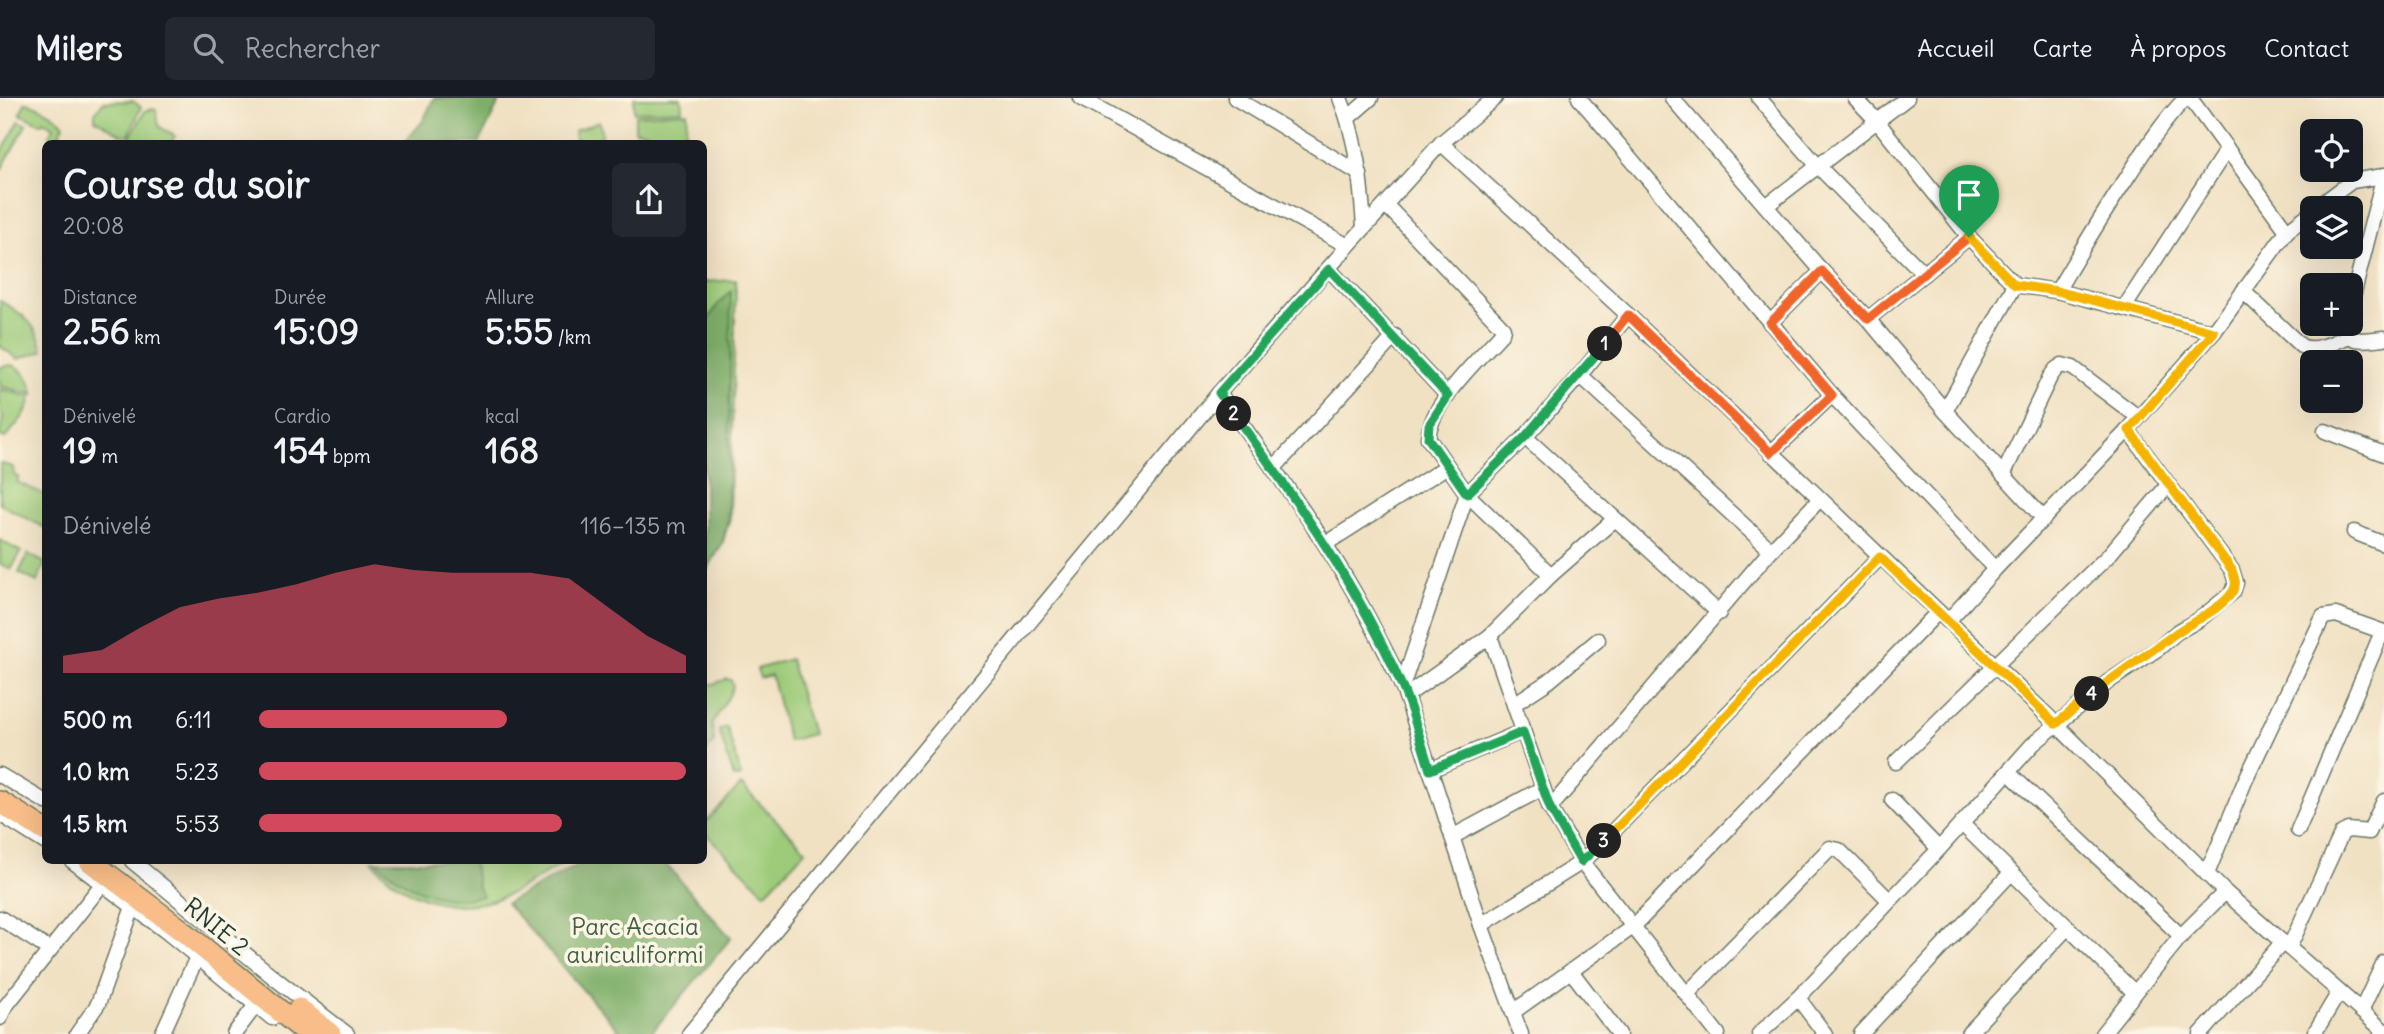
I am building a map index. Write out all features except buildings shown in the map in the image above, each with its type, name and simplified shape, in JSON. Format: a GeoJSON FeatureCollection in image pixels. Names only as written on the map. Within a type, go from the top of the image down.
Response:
{"type":"FeatureCollection","features":[{"type":"Feature","properties":{"kind":"highway"},"geometry":{"type":"LineString","coordinates":[[0,787],[42,813]]}},
{"type":"Feature","properties":{"kind":"highway"},"geometry":{"type":"LineString","coordinates":[[0,802],[42,828]]}},
{"type":"Feature","properties":{"kind":"highway","name":"RNIE 2"},"geometry":{"type":"LineString","coordinates":[[94,864],[184,932],[308,1034]]}},
{"type":"Feature","properties":{"kind":"highway","name":"RNIE 2"},"geometry":{"type":"LineString","coordinates":[[119,864],[330,1034]]}},
{"type":"Feature","properties":{"kind":"street"},"geometry":{"type":"LineString","coordinates":[[1080,98],[1096,102],[1348,246]]}},
{"type":"Feature","properties":{"kind":"street"},"geometry":{"type":"LineString","coordinates":[[1235,98],[1360,174]]}},
{"type":"Feature","properties":{"kind":"street"},"geometry":{"type":"LineString","coordinates":[[1339,98],[1348,118],[1360,174],[1364,227]]}},
{"type":"Feature","properties":{"kind":"street"},"geometry":{"type":"LineString","coordinates":[[1348,118],[1371,98]]}},
{"type":"Feature","properties":{"kind":"street"},"geometry":{"type":"LineString","coordinates":[[689,1034],[1219,393],[1441,143],[1495,98]]}},
{"type":"Feature","properties":{"kind":"street"},"geometry":{"type":"LineString","coordinates":[[1579,98],[1832,395],[1996,569]]}},
{"type":"Feature","properties":{"kind":"street"},"geometry":{"type":"LineString","coordinates":[[1672,98],[1822,271],[1868,319],[1945,411],[2044,519]]}},
{"type":"Feature","properties":{"kind":"street"},"geometry":{"type":"LineString","coordinates":[[1759,98],[1817,165],[1924,274]]}},
{"type":"Feature","properties":{"kind":"street"},"geometry":{"type":"LineString","coordinates":[[1856,98],[1969,237],[2015,285],[2057,291],[2214,332]]}},
{"type":"Feature","properties":{"kind":"street"},"geometry":{"type":"LineString","coordinates":[[1766,206],[1907,98]]}},
{"type":"Feature","properties":{"kind":"street"},"geometry":{"type":"LineString","coordinates":[[2057,291],[2092,230],[2152,138],[2170,114],[2188,98],[2287,231]]}},
{"type":"Feature","properties":{"kind":"street"},"geometry":{"type":"LineString","coordinates":[[1441,143],[1628,315],[2056,724],[2225,892],[2384,1031]]}},
{"type":"Feature","properties":{"kind":"street"},"geometry":{"type":"LineString","coordinates":[[2124,308],[2227,149]]}},
{"type":"Feature","properties":{"kind":"street"},"geometry":{"type":"LineString","coordinates":[[2332,196],[2352,181],[2384,175],[2359,273]]}},
{"type":"Feature","properties":{"kind":"street"},"geometry":{"type":"LineString","coordinates":[[1386,205],[1503,328],[1502,333],[1448,396],[1429,425],[1428,438],[1467,494],[1551,575]]}},
{"type":"Feature","properties":{"kind":"street"},"geometry":{"type":"LineString","coordinates":[[1513,1012],[1634,926],[1943,617],[1996,569],[2129,430],[2214,332],[2287,231],[2300,221]]}},
{"type":"Feature","properties":{"kind":"street"},"geometry":{"type":"LineString","coordinates":[[1868,319],[1969,237]]}},
{"type":"Feature","properties":{"kind":"street"},"geometry":{"type":"LineString","coordinates":[[1329,269],[1395,336],[1448,396]]}},
{"type":"Feature","properties":{"kind":"street"},"geometry":{"type":"LineString","coordinates":[[1770,323],[1822,271]]}},
{"type":"Feature","properties":{"kind":"street"},"geometry":{"type":"LineString","coordinates":[[1945,411],[2015,285]]}},
{"type":"Feature","properties":{"kind":"street"},"geometry":{"type":"LineString","coordinates":[[2243,291],[2301,346],[2315,349],[2338,336]]}},
{"type":"Feature","properties":{"kind":"street"},"geometry":{"type":"LineString","coordinates":[[1404,691],[1467,494],[1525,437],[1628,315]]}},
{"type":"Feature","properties":{"kind":"street"},"geometry":{"type":"LineString","coordinates":[[1273,469],[1395,336]]}},
{"type":"Feature","properties":{"kind":"street"},"geometry":{"type":"LineString","coordinates":[[2352,336],[2354,340],[2384,338]]}},
{"type":"Feature","properties":{"kind":"street"},"geometry":{"type":"LineString","coordinates":[[2003,475],[2050,377],[2062,365],[2082,374],[2138,417]]}},
{"type":"Feature","properties":{"kind":"street"},"geometry":{"type":"LineString","coordinates":[[1580,375],[1772,550]]}},
{"type":"Feature","properties":{"kind":"street"},"geometry":{"type":"LineString","coordinates":[[1219,393],[1325,544],[1360,602],[1404,691],[1481,925],[1521,1034]]}},
{"type":"Feature","properties":{"kind":"street"},"geometry":{"type":"LineString","coordinates":[[1771,453],[1832,395]]}},
{"type":"Feature","properties":{"kind":"street"},"geometry":{"type":"LineString","coordinates":[[1759,1034],[1798,998],[2056,724],[2108,682],[2159,648],[2177,632],[2200,619],[2233,592],[2236,583],[2232,570],[2129,430]]}},
{"type":"Feature","properties":{"kind":"street"},"geometry":{"type":"LineString","coordinates":[[2325,431],[2384,454]]}},
{"type":"Feature","properties":{"kind":"street"},"geometry":{"type":"LineString","coordinates":[[1525,437],[1719,613]]}},
{"type":"Feature","properties":{"kind":"street"},"geometry":{"type":"LineString","coordinates":[[1325,544],[1446,467]]}},
{"type":"Feature","properties":{"kind":"street"},"geometry":{"type":"LineString","coordinates":[[1896,762],[2108,556],[2168,485]]}},
{"type":"Feature","properties":{"kind":"street"},"geometry":{"type":"LineString","coordinates":[[1550,808],[1772,550],[1820,499]]}},
{"type":"Feature","properties":{"kind":"street"},"geometry":{"type":"LineString","coordinates":[[1404,691],[1490,636],[1551,575],[1615,519]]}},
{"type":"Feature","properties":{"kind":"street"},"geometry":{"type":"LineString","coordinates":[[2354,532],[2384,544]]}},
{"type":"Feature","properties":{"kind":"street"},"geometry":{"type":"LineString","coordinates":[[1481,925],[1581,862],[1880,557]]}},
{"type":"Feature","properties":{"kind":"street"},"geometry":{"type":"LineString","coordinates":[[2207,874],[2245,780],[2323,617],[2336,615],[2383,632],[2298,830]]}},
{"type":"Feature","properties":{"kind":"street"},"geometry":{"type":"LineString","coordinates":[[1490,636],[1550,808],[1581,862],[1718,1034]]}},
{"type":"Feature","properties":{"kind":"street"},"geometry":{"type":"LineString","coordinates":[[1514,704],[1549,681],[1598,640]]}},
{"type":"Feature","properties":{"kind":"street"},"geometry":{"type":"LineString","coordinates":[[1430,770],[1523,732]]}},
{"type":"Feature","properties":{"kind":"street"},"geometry":{"type":"LineString","coordinates":[[2008,772],[2181,936]]}},
{"type":"Feature","properties":{"kind":"street"},"geometry":{"type":"LineString","coordinates":[[0,775],[42,800]]}},
{"type":"Feature","properties":{"kind":"street"},"geometry":{"type":"LineString","coordinates":[[1452,837],[1543,788]]}},
{"type":"Feature","properties":{"kind":"street"},"geometry":{"type":"LineString","coordinates":[[1892,800],[1939,849]]}},
{"type":"Feature","properties":{"kind":"street"},"geometry":{"type":"LineString","coordinates":[[2201,1034],[2286,945],[2342,833],[2348,830],[2369,832],[2384,801]]}},
{"type":"Feature","properties":{"kind":"street"},"geometry":{"type":"LineString","coordinates":[[0,814],[42,840]]}},
{"type":"Feature","properties":{"kind":"street"},"geometry":{"type":"LineString","coordinates":[[1962,824],[2135,993]]}},
{"type":"Feature","properties":{"kind":"street"},"geometry":{"type":"LineString","coordinates":[[1687,994],[1830,848],[1839,850],[1889,900]]}},
{"type":"Feature","properties":{"kind":"street"},"geometry":{"type":"LineString","coordinates":[[76,864],[293,1034]]}},
{"type":"Feature","properties":{"kind":"street"},"geometry":{"type":"LineString","coordinates":[[135,864],[347,1034]]}},
{"type":"Feature","properties":{"kind":"street"},"geometry":{"type":"LineString","coordinates":[[1861,1034],[2011,873]]}},
{"type":"Feature","properties":{"kind":"street"},"geometry":{"type":"LineString","coordinates":[[2,1010],[103,883]]}},
{"type":"Feature","properties":{"kind":"street"},"geometry":{"type":"LineString","coordinates":[[2102,1034],[2181,936],[2225,892]]}},
{"type":"Feature","properties":{"kind":"street"},"geometry":{"type":"LineString","coordinates":[[77,1034],[98,1004],[133,907]]}},
{"type":"Feature","properties":{"kind":"street"},"geometry":{"type":"LineString","coordinates":[[0,918],[50,950]]}},
{"type":"Feature","properties":{"kind":"street"},"geometry":{"type":"LineString","coordinates":[[1968,1034],[2067,928]]}},
{"type":"Feature","properties":{"kind":"street"},"geometry":{"type":"LineString","coordinates":[[162,1034],[197,957]]}},
{"type":"Feature","properties":{"kind":"street"},"geometry":{"type":"LineString","coordinates":[[2361,1011],[2384,962]]}},
{"type":"Feature","properties":{"kind":"street"},"geometry":{"type":"LineString","coordinates":[[1571,971],[1619,1034]]}},
{"type":"Feature","properties":{"kind":"street"},"geometry":{"type":"LineString","coordinates":[[2314,1034],[2339,992]]}},
{"type":"Feature","properties":{"kind":"street"},"geometry":{"type":"LineString","coordinates":[[1798,998],[1825,1034]]}},
{"type":"Feature","properties":{"kind":"street"},"geometry":{"type":"LineString","coordinates":[[234,1034],[256,1005]]}},
{"type":"Feature","properties":{"kind":"green space"},"geometry":{"type":"Polygon","coordinates":[[[434,98],[501,98],[480,140],[407,140],[423,121],[434,98]]]}},
{"type":"Feature","properties":{"kind":"green space"},"geometry":{"type":"Polygon","coordinates":[[[634,98],[681,98],[682,110],[634,112],[634,98]]]}},
{"type":"Feature","properties":{"kind":"green space"},"geometry":{"type":"Polygon","coordinates":[[[133,101],[141,107],[129,135],[122,135],[95,119],[95,113],[103,102],[133,101]]]}},
{"type":"Feature","properties":{"kind":"green space"},"geometry":{"type":"Polygon","coordinates":[[[25,103],[46,111],[64,125],[56,140],[49,136],[54,127],[20,114],[25,103]]]}},
{"type":"Feature","properties":{"kind":"green space"},"geometry":{"type":"Polygon","coordinates":[[[156,110],[160,126],[175,136],[173,140],[129,139],[145,111],[156,110]]]}},
{"type":"Feature","properties":{"kind":"green space"},"geometry":{"type":"Polygon","coordinates":[[[687,112],[685,140],[651,140],[651,136],[644,131],[635,131],[635,115],[687,112]]]}},
{"type":"Feature","properties":{"kind":"green space"},"geometry":{"type":"Polygon","coordinates":[[[19,121],[26,125],[1,170],[0,155],[19,121]]]}},
{"type":"Feature","properties":{"kind":"green space"},"geometry":{"type":"Polygon","coordinates":[[[599,121],[602,135],[595,140],[581,140],[575,138],[574,131],[599,121]]]}},
{"type":"Feature","properties":{"kind":"green space"},"geometry":{"type":"Polygon","coordinates":[[[736,280],[730,518],[722,545],[707,570],[707,282],[736,280]]]}},
{"type":"Feature","properties":{"kind":"green space"},"geometry":{"type":"Polygon","coordinates":[[[731,291],[728,519],[722,543],[707,569],[707,321],[731,291]]]}},
{"type":"Feature","properties":{"kind":"green space"},"geometry":{"type":"Polygon","coordinates":[[[0,301],[28,321],[41,342],[42,351],[18,359],[0,346],[0,301]]]}},
{"type":"Feature","properties":{"kind":"green space"},"geometry":{"type":"Polygon","coordinates":[[[12,365],[27,377],[34,395],[0,386],[0,367],[12,365]]]}},
{"type":"Feature","properties":{"kind":"green space"},"geometry":{"type":"Polygon","coordinates":[[[0,389],[31,397],[25,414],[5,438],[0,436],[3,417],[0,410],[0,389]]]}},
{"type":"Feature","properties":{"kind":"green space"},"geometry":{"type":"Polygon","coordinates":[[[0,463],[13,467],[15,476],[19,477],[17,482],[42,494],[42,526],[0,504],[0,463]]]}},
{"type":"Feature","properties":{"kind":"green space"},"geometry":{"type":"Polygon","coordinates":[[[0,540],[21,552],[11,570],[0,564],[0,540]]]}},
{"type":"Feature","properties":{"kind":"green space"},"geometry":{"type":"Polygon","coordinates":[[[28,554],[42,561],[37,582],[19,573],[28,554]]]}},
{"type":"Feature","properties":{"kind":"green space"},"geometry":{"type":"Polygon","coordinates":[[[790,659],[812,734],[788,741],[771,675],[760,678],[757,669],[790,659]]]}},
{"type":"Feature","properties":{"kind":"green space"},"geometry":{"type":"Polygon","coordinates":[[[727,679],[731,680],[733,685],[712,724],[714,743],[707,751],[707,686],[727,679]]]}},
{"type":"Feature","properties":{"kind":"green space"},"geometry":{"type":"Polygon","coordinates":[[[727,727],[741,776],[734,778],[719,730],[727,727]]]}},
{"type":"Feature","properties":{"kind":"green space"},"geometry":{"type":"Polygon","coordinates":[[[741,785],[806,850],[765,893],[707,835],[707,821],[741,785]]]}},
{"type":"Feature","properties":{"kind":"green space"},"geometry":{"type":"Polygon","coordinates":[[[375,864],[563,864],[505,896],[469,904],[433,901],[400,886],[375,864]]]}},
{"type":"Feature","properties":{"kind":"green space"},"geometry":{"type":"Polygon","coordinates":[[[379,864],[474,864],[478,888],[483,896],[439,896],[412,887],[379,864]]]}},
{"type":"Feature","properties":{"kind":"green space","name":"Parc Acacia auriculiformi"},"geometry":{"type":"Polygon","coordinates":[[[580,864],[666,864],[731,938],[650,1034],[622,1034],[506,903],[580,864]]]}},
{"type":"Feature","properties":{"kind":"route"},"geometry":{"type":"LineString","coordinates":[[1969,237],[2015,285],[2057,291],[2214,332],[2129,430],[2232,570],[2236,583],[2233,592],[2200,619],[2177,632],[2159,648],[2108,682],[2056,724],[1880,557],[1603,843],[1581,862],[1550,808],[1523,732],[1430,770],[1402,687],[1348,580],[1219,393],[1329,269],[1395,336],[1448,396],[1429,425],[1428,438],[1467,494],[1525,437],[1628,315],[1771,453],[1832,395],[1770,323],[1822,271],[1868,319],[1969,237]]}}]}
